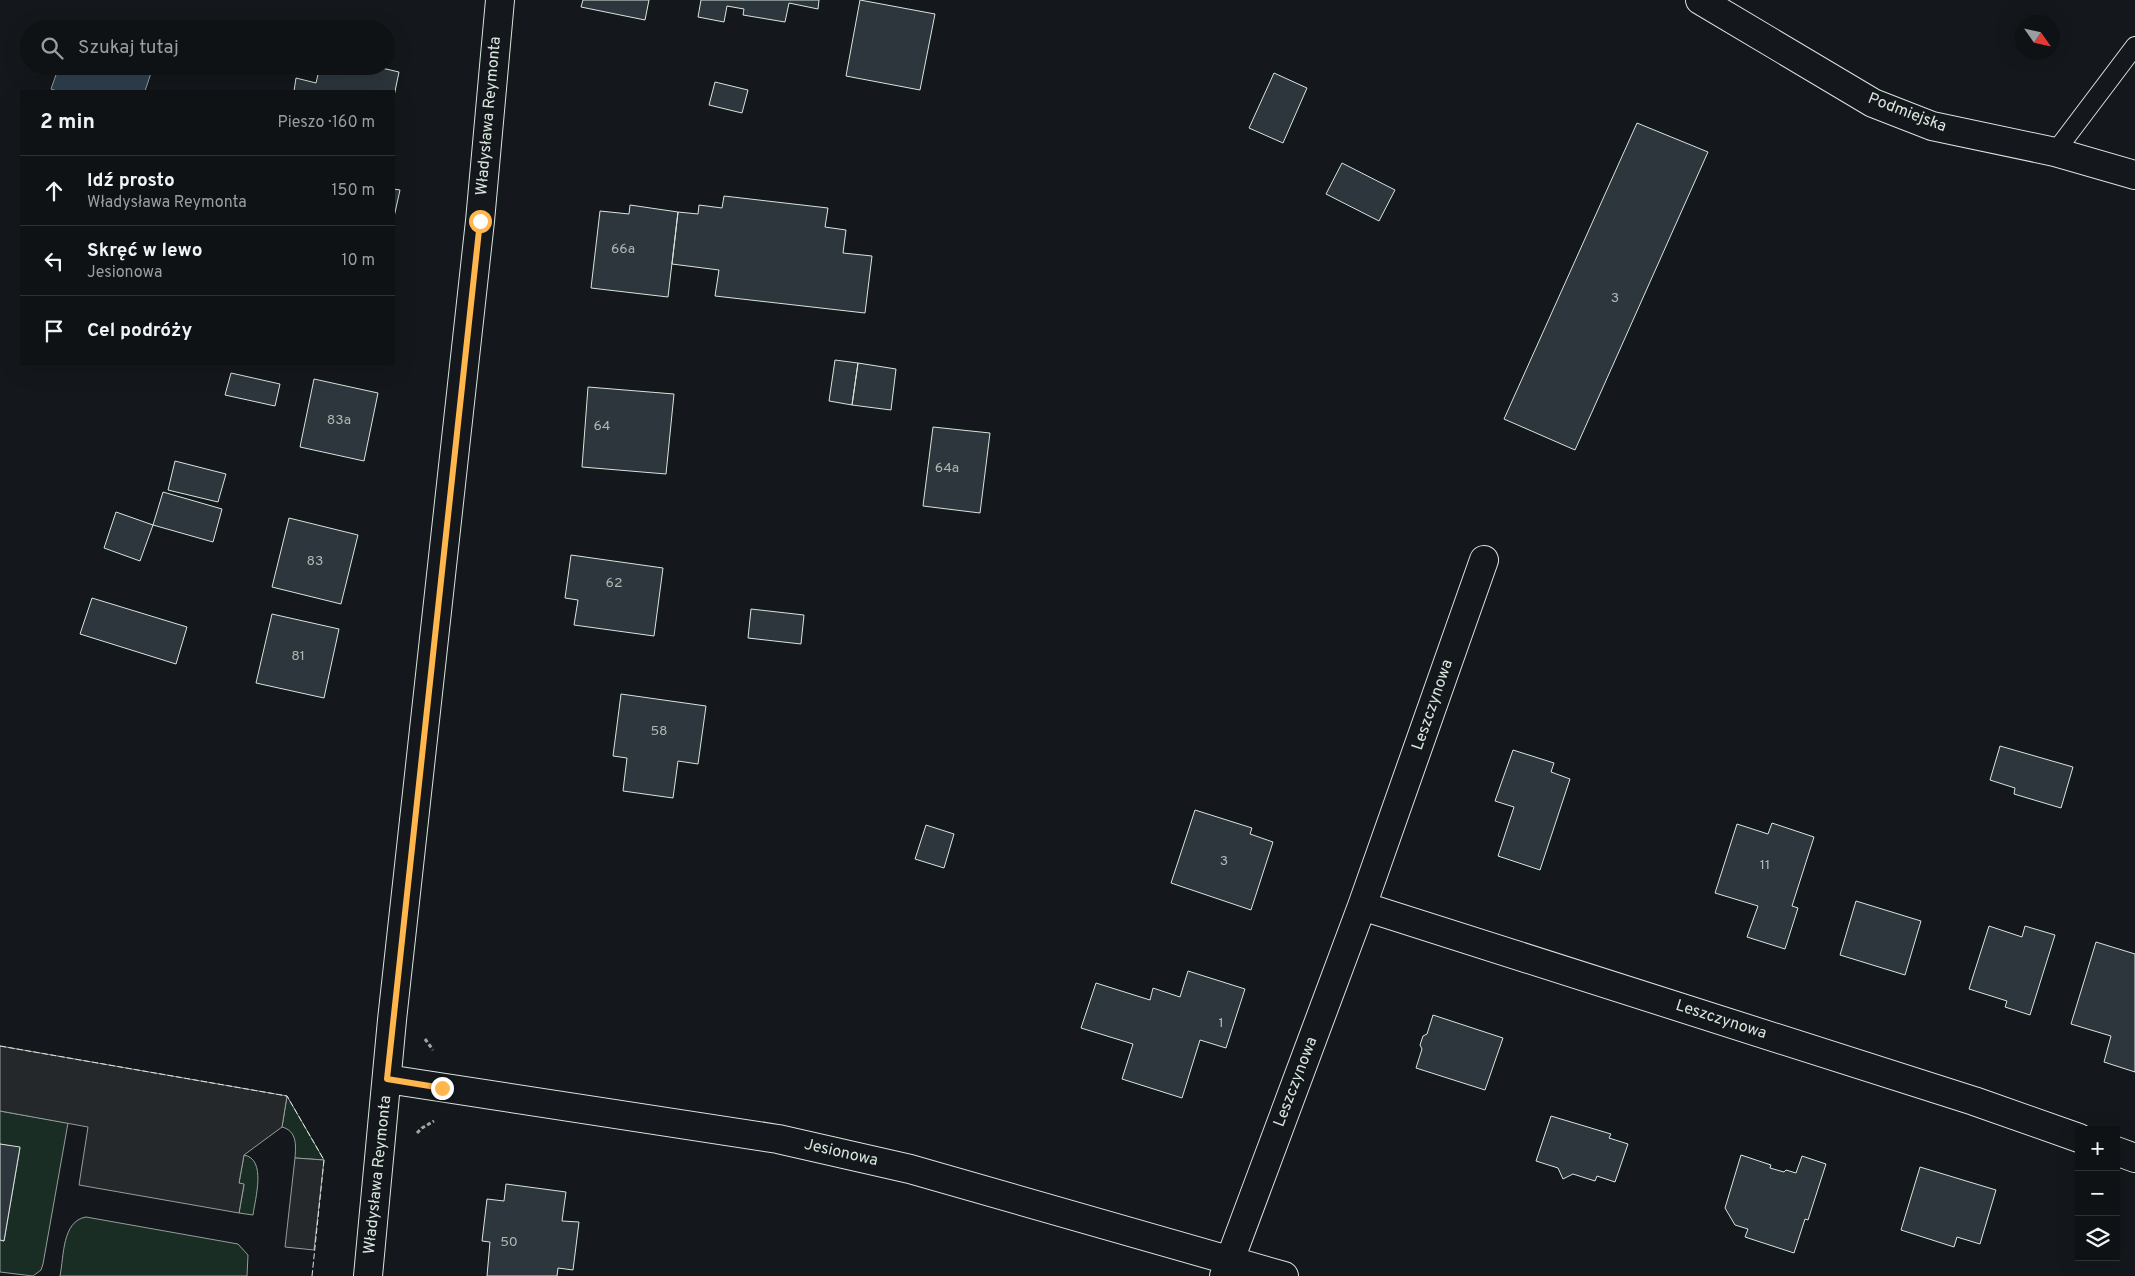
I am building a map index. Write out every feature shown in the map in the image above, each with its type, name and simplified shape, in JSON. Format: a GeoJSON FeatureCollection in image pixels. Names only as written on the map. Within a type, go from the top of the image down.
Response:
{"type":"FeatureCollection","features":[{"type":"Feature","properties":{"kind":"street","name":"Władysława Reymonta"},"geometry":{"type":"LineString","coordinates":[[368,1276],[387,1079],[478,231],[500,0]]}},
{"type":"Feature","properties":{"kind":"street","name":"Podmiejska"},"geometry":{"type":"LineString","coordinates":[[1700,0],[1873,103],[1932,126],[2055,152],[2135,175]]}},
{"type":"Feature","properties":{"kind":"street","name":"Leszczynowa"},"geometry":{"type":"LineString","coordinates":[[1226,1267],[1362,906],[1484,560]]}},
{"type":"Feature","properties":{"kind":"street","name":"Leszczynowa"},"geometry":{"type":"LineString","coordinates":[[1362,906],[1974,1101],[2075,1137]]}},
{"type":"Feature","properties":{"kind":"street","name":"Jesionowa"},"geometry":{"type":"LineString","coordinates":[[387,1079],[778,1139],[910,1169],[1226,1267],[1284,1276]]}},
{"type":"Feature","properties":{"kind":"street"},"geometry":{"type":"LineString","coordinates":[[2120,1152],[2135,1158]]}},
{"type":"Feature","properties":{"kind":"lane"},"geometry":{"type":"LineString","coordinates":[[2055,152],[2135,46]]}},
{"type":"Feature","properties":{"kind":"green space"},"geometry":{"type":"Polygon","coordinates":[[[287,1096],[324,1160],[295,1158],[293,1135],[282,1127],[287,1096]]]}},
{"type":"Feature","properties":{"kind":"green space"},"geometry":{"type":"Polygon","coordinates":[[[0,1111],[68,1123],[43,1264],[41,1270],[33,1276],[0,1272],[0,1240],[4,1241],[20,1148],[0,1144],[0,1111]]]}},
{"type":"Feature","properties":{"kind":"green space"},"geometry":{"type":"Polygon","coordinates":[[[244,1155],[251,1158],[257,1172],[258,1180],[253,1215],[239,1213],[244,1185],[239,1183],[244,1155]]]}},
{"type":"Feature","properties":{"kind":"green space"},"geometry":{"type":"Polygon","coordinates":[[[86,1217],[238,1244],[248,1255],[247,1276],[60,1276],[68,1232],[78,1220],[86,1217]]]}},
{"type":"Feature","properties":{"kind":"shaded area"},"geometry":{"type":"Polygon","coordinates":[[[0,1046],[287,1096],[282,1127],[244,1155],[239,1183],[244,1184],[239,1213],[79,1185],[88,1127],[0,1111],[0,1046]]]}},
{"type":"Feature","properties":{"kind":"shaded area"},"geometry":{"type":"Polygon","coordinates":[[[295,1158],[324,1160],[314,1250],[285,1247],[295,1158]]]}},
{"type":"Feature","properties":{"kind":"water"},"geometry":{"type":"Polygon","coordinates":[[[56,75],[150,75],[145,90],[51,89],[56,75]]]}},
{"type":"Feature","properties":{"kind":"building"},"geometry":{"type":"Polygon","coordinates":[[[583,0],[649,0],[645,20],[581,7],[583,0]]]}},
{"type":"Feature","properties":{"kind":"building"},"geometry":{"type":"Polygon","coordinates":[[[701,0],[819,0],[818,9],[789,3],[785,22],[743,15],[744,9],[727,6],[724,22],[698,17],[701,0]]]}},
{"type":"Feature","properties":{"kind":"building"},"geometry":{"type":"Polygon","coordinates":[[[860,0],[935,14],[920,90],[846,76],[860,0]]]}},
{"type":"Feature","properties":{"kind":"building"},"geometry":{"type":"Polygon","coordinates":[[[395,71],[399,72],[395,91],[294,90],[296,78],[316,83],[318,75],[395,75],[395,71]]]}},
{"type":"Feature","properties":{"kind":"building"},"geometry":{"type":"Polygon","coordinates":[[[1274,73],[1307,88],[1283,143],[1249,128],[1274,73]]]}},
{"type":"Feature","properties":{"kind":"building"},"geometry":{"type":"Polygon","coordinates":[[[715,82],[748,90],[742,113],[709,105],[715,82]]]}},
{"type":"Feature","properties":{"kind":"building"},"geometry":{"type":"Polygon","coordinates":[[[1637,123],[1708,152],[1575,450],[1504,419],[1637,123]]]}},
{"type":"Feature","properties":{"kind":"building"},"geometry":{"type":"Polygon","coordinates":[[[1342,163],[1395,190],[1379,221],[1326,194],[1342,163]]]}},
{"type":"Feature","properties":{"kind":"building"},"geometry":{"type":"Polygon","coordinates":[[[395,189],[400,190],[395,212],[395,189]]]}},
{"type":"Feature","properties":{"kind":"building"},"geometry":{"type":"Polygon","coordinates":[[[724,196],[828,208],[825,227],[846,230],[843,253],[872,256],[865,313],[715,296],[719,270],[672,264],[678,212],[698,214],[699,205],[722,208],[724,196]]]}},
{"type":"Feature","properties":{"kind":"building"},"geometry":{"type":"Polygon","coordinates":[[[630,205],[678,212],[668,297],[591,288],[600,211],[629,214],[630,205]]]}},
{"type":"Feature","properties":{"kind":"building"},"geometry":{"type":"Polygon","coordinates":[[[835,360],[858,363],[852,405],[829,401],[835,360]]]}},
{"type":"Feature","properties":{"kind":"building"},"geometry":{"type":"Polygon","coordinates":[[[858,363],[896,369],[891,410],[852,405],[858,363]]]}},
{"type":"Feature","properties":{"kind":"building"},"geometry":{"type":"Polygon","coordinates":[[[231,373],[280,384],[275,406],[225,395],[231,373]]]}},
{"type":"Feature","properties":{"kind":"building"},"geometry":{"type":"Polygon","coordinates":[[[314,379],[378,393],[364,461],[300,447],[314,379]]]}},
{"type":"Feature","properties":{"kind":"building"},"geometry":{"type":"Polygon","coordinates":[[[588,387],[674,394],[666,474],[582,467],[588,387]]]}},
{"type":"Feature","properties":{"kind":"building"},"geometry":{"type":"Polygon","coordinates":[[[933,427],[990,433],[980,513],[923,506],[933,427]]]}},
{"type":"Feature","properties":{"kind":"building"},"geometry":{"type":"Polygon","coordinates":[[[175,461],[226,474],[218,502],[168,490],[175,461]]]}},
{"type":"Feature","properties":{"kind":"building"},"geometry":{"type":"Polygon","coordinates":[[[163,492],[222,509],[213,542],[153,525],[163,492]]]}},
{"type":"Feature","properties":{"kind":"building"},"geometry":{"type":"Polygon","coordinates":[[[116,512],[153,525],[140,561],[104,548],[116,512]]]}},
{"type":"Feature","properties":{"kind":"building"},"geometry":{"type":"Polygon","coordinates":[[[289,518],[358,535],[341,604],[272,587],[289,518]]]}},
{"type":"Feature","properties":{"kind":"building"},"geometry":{"type":"Polygon","coordinates":[[[571,555],[663,568],[654,636],[574,625],[578,600],[565,598],[571,555]]]}},
{"type":"Feature","properties":{"kind":"building"},"geometry":{"type":"Polygon","coordinates":[[[92,598],[187,627],[176,664],[80,634],[92,598]]]}},
{"type":"Feature","properties":{"kind":"building"},"geometry":{"type":"Polygon","coordinates":[[[751,609],[804,615],[801,644],[748,638],[751,609]]]}},
{"type":"Feature","properties":{"kind":"building"},"geometry":{"type":"Polygon","coordinates":[[[272,614],[339,629],[324,698],[256,683],[272,614]]]}},
{"type":"Feature","properties":{"kind":"building"},"geometry":{"type":"Polygon","coordinates":[[[621,694],[706,706],[698,764],[678,761],[673,798],[623,791],[627,758],[613,756],[621,694]]]}},
{"type":"Feature","properties":{"kind":"building"},"geometry":{"type":"Polygon","coordinates":[[[2000,746],[2073,767],[2061,808],[2014,794],[2015,788],[1990,780],[2000,746]]]}},
{"type":"Feature","properties":{"kind":"building"},"geometry":{"type":"Polygon","coordinates":[[[1513,750],[1554,763],[1551,772],[1570,779],[1540,870],[1498,856],[1514,807],[1495,801],[1513,750]]]}},
{"type":"Feature","properties":{"kind":"building"},"geometry":{"type":"Polygon","coordinates":[[[1195,810],[1252,828],[1250,834],[1273,842],[1251,910],[1171,883],[1195,810]]]}},
{"type":"Feature","properties":{"kind":"building"},"geometry":{"type":"Polygon","coordinates":[[[1772,823],[1814,837],[1792,906],[1798,908],[1785,949],[1747,937],[1758,906],[1715,893],[1737,824],[1768,834],[1772,823]]]}},
{"type":"Feature","properties":{"kind":"building"},"geometry":{"type":"Polygon","coordinates":[[[926,825],[954,834],[944,868],[915,859],[926,825]]]}},
{"type":"Feature","properties":{"kind":"building"},"geometry":{"type":"Polygon","coordinates":[[[1856,901],[1921,921],[1905,975],[1840,955],[1856,901]]]}},
{"type":"Feature","properties":{"kind":"building"},"geometry":{"type":"Polygon","coordinates":[[[1989,926],[2022,937],[2025,926],[2055,935],[2030,1015],[2005,1007],[2007,1001],[1969,989],[1989,926]]]}},
{"type":"Feature","properties":{"kind":"building"},"geometry":{"type":"Polygon","coordinates":[[[2096,942],[2135,954],[2135,1072],[2104,1062],[2111,1036],[2071,1024],[2096,942]]]}},
{"type":"Feature","properties":{"kind":"building"},"geometry":{"type":"Polygon","coordinates":[[[1188,971],[1245,989],[1226,1048],[1200,1040],[1182,1098],[1122,1079],[1133,1044],[1081,1028],[1096,983],[1150,1000],[1153,988],[1180,997],[1188,971]]]}},
{"type":"Feature","properties":{"kind":"building"},"geometry":{"type":"Polygon","coordinates":[[[1433,1015],[1503,1038],[1485,1090],[1416,1068],[1422,1049],[1420,1045],[1423,1036],[1427,1034],[1433,1015]]]}},
{"type":"Feature","properties":{"kind":"building"},"geometry":{"type":"Polygon","coordinates":[[[1551,1116],[1611,1134],[1609,1138],[1628,1144],[1615,1182],[1597,1176],[1595,1181],[1573,1174],[1563,1179],[1558,1168],[1536,1161],[1551,1116]]]}},
{"type":"Feature","properties":{"kind":"building"},"geometry":{"type":"Polygon","coordinates":[[[0,1144],[20,1147],[4,1241],[0,1240],[0,1144]]]}},
{"type":"Feature","properties":{"kind":"building"},"geometry":{"type":"Polygon","coordinates":[[[1741,1155],[1771,1165],[1770,1168],[1784,1172],[1786,1170],[1796,1173],[1802,1156],[1826,1164],[1808,1220],[1805,1219],[1794,1253],[1745,1237],[1748,1229],[1735,1225],[1725,1208],[1741,1155]]]}},
{"type":"Feature","properties":{"kind":"building"},"geometry":{"type":"Polygon","coordinates":[[[1920,1167],[1996,1190],[1980,1244],[1957,1237],[1954,1247],[1901,1230],[1920,1167]]]}},
{"type":"Feature","properties":{"kind":"building"},"geometry":{"type":"Polygon","coordinates":[[[506,1184],[566,1192],[562,1221],[579,1222],[573,1270],[558,1268],[557,1276],[487,1276],[490,1242],[482,1241],[487,1199],[504,1201],[506,1184]]]}},
{"type":"Feature","properties":{"kind":"fence"},"geometry":{"type":"LineString","coordinates":[[0,1046],[287,1096],[324,1160],[312,1276]]}},
{"type":"Feature","properties":{"kind":"route"},"geometry":{"type":"LineString","coordinates":[[442,1088],[387,1079],[480,221]]}}]}
